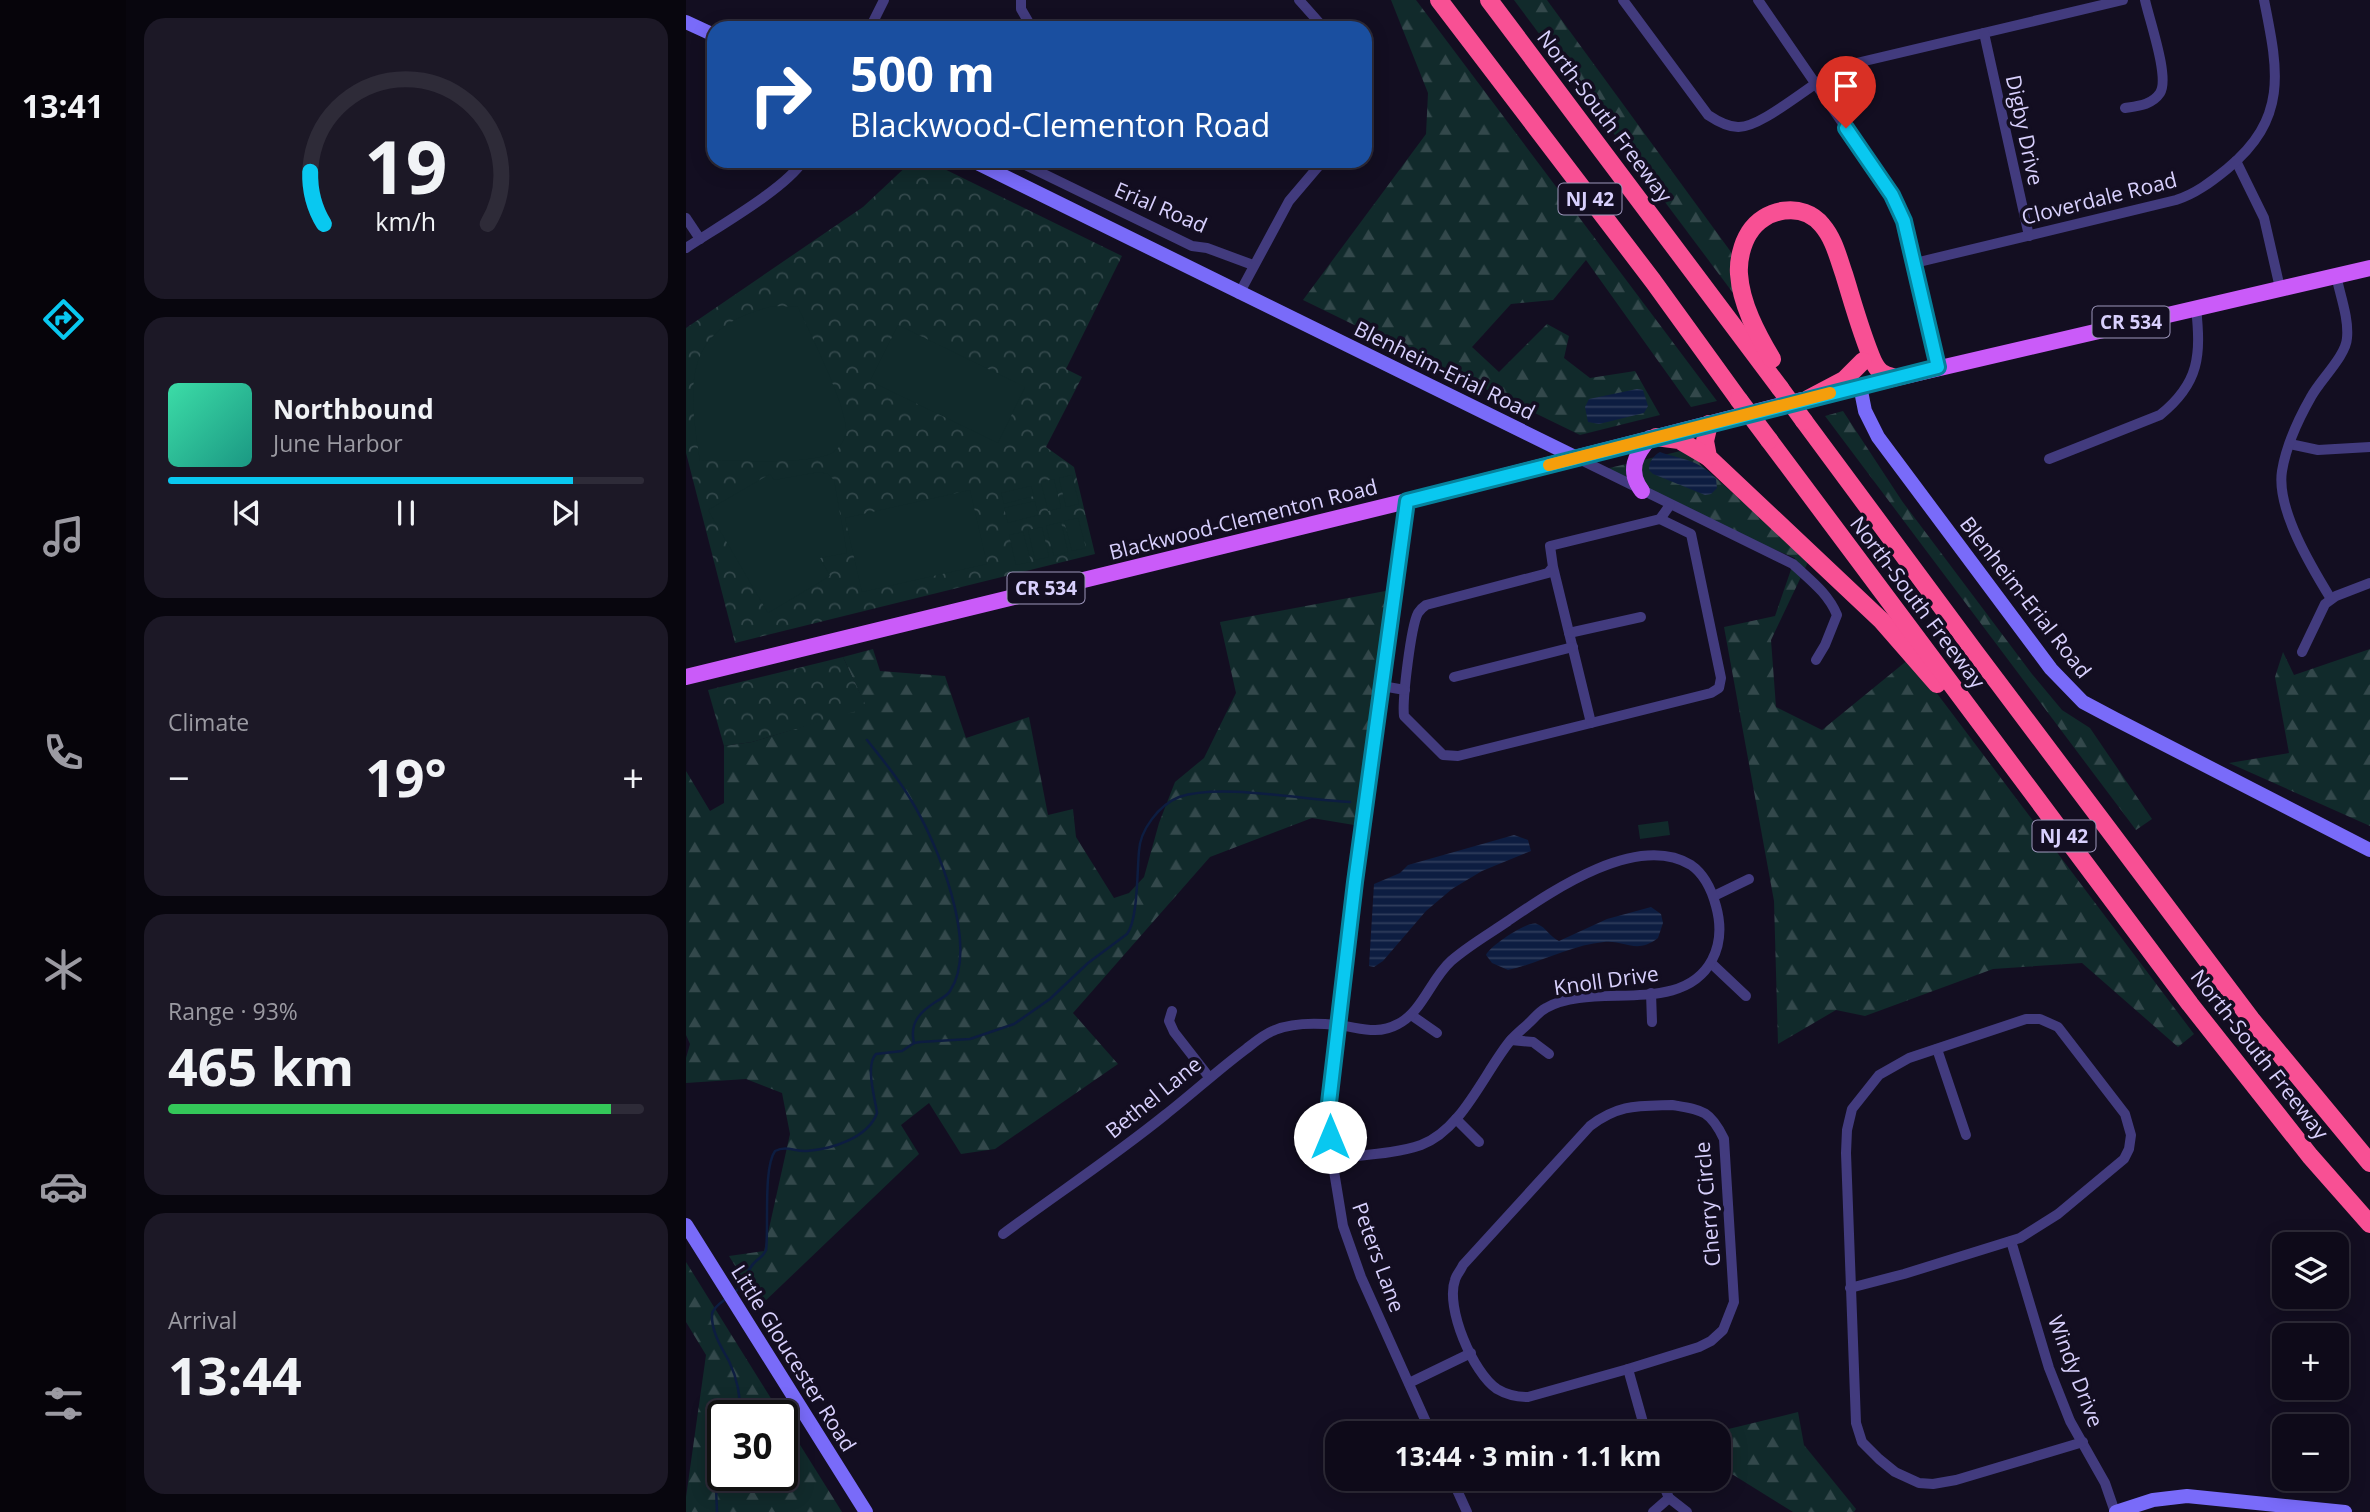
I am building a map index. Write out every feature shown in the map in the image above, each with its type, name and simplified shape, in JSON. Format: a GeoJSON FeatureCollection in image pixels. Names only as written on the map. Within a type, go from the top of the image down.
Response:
{"type":"FeatureCollection","features":[{"type":"Feature","properties":{"kind":"highway","name":"North-South Freeway"},"geometry":{"type":"LineString","coordinates":[[1439,0],[1653,281],[1739,400],[2250,1081],[2310,1156],[2370,1224]]}},
{"type":"Feature","properties":{"kind":"highway","name":"North-South Freeway"},"geometry":{"type":"LineString","coordinates":[[1489,0],[1759,357],[1808,412],[1818,439],[2250,1018],[2370,1163]]}},
{"type":"Feature","properties":{"kind":"highway"},"geometry":{"type":"LineString","coordinates":[[1784,387],[1753,323],[1739,274],[1743,244],[1758,222],[1770,215],[1792,209],[1804,212],[1820,222],[1829,233],[1877,369],[1884,376],[1893,377]]}},
{"type":"Feature","properties":{"kind":"highway"},"geometry":{"type":"LineString","coordinates":[[1860,386],[1865,340]]}},
{"type":"Feature","properties":{"kind":"highway"},"geometry":{"type":"LineString","coordinates":[[1808,412],[1863,361]]}},
{"type":"Feature","properties":{"kind":"highway"},"geometry":{"type":"LineString","coordinates":[[1708,457],[1705,441],[1709,424]]}},
{"type":"Feature","properties":{"kind":"highway"},"geometry":{"type":"LineString","coordinates":[[1653,438],[1679,440],[1708,457],[1882,621],[2055,823]]}},
{"type":"Feature","properties":{"kind":"main road"},"geometry":{"type":"LineString","coordinates":[[686,22],[707,32]]}},
{"type":"Feature","properties":{"kind":"main road","name":"Blenheim-Erial Road"},"geometry":{"type":"LineString","coordinates":[[987,168],[1577,458]]}},
{"type":"Feature","properties":{"kind":"main road","name":"CR 534"},"geometry":{"type":"LineString","coordinates":[[1808,412],[1860,386],[1893,377],[2370,268]]}},
{"type":"Feature","properties":{"kind":"main road","name":"Blenheim-Erial Road"},"geometry":{"type":"LineString","coordinates":[[1860,386],[1865,411],[1878,437],[2051,669],[2073,693],[2083,702],[2115,719],[2370,850]]}},
{"type":"Feature","properties":{"kind":"main road","name":"Blackwood-Clementon Road"},"geometry":{"type":"LineString","coordinates":[[686,677],[1407,501],[1769,409],[1808,412]]}},
{"type":"Feature","properties":{"kind":"main road"},"geometry":{"type":"LineString","coordinates":[[1642,491],[1635,479],[1633,464],[1637,454],[1653,438]]}},
{"type":"Feature","properties":{"kind":"main road","name":"Little Gloucester Road"},"geometry":{"type":"LineString","coordinates":[[686,1225],[866,1512]]}},
{"type":"Feature","properties":{"kind":"main road"},"geometry":{"type":"LineString","coordinates":[[2115,1512],[2153,1500],[2187,1496],[2345,1512]]}},
{"type":"Feature","properties":{"kind":"street"},"geometry":{"type":"LineString","coordinates":[[874,21],[884,0]]}},
{"type":"Feature","properties":{"kind":"street"},"geometry":{"type":"LineString","coordinates":[[1021,0],[1021,9],[1028,21]]}},
{"type":"Feature","properties":{"kind":"street"},"geometry":{"type":"LineString","coordinates":[[1299,0],[1318,21]]}},
{"type":"Feature","properties":{"kind":"street"},"geometry":{"type":"LineString","coordinates":[[1623,0],[1708,115],[1722,124],[1739,127],[1760,121],[1815,82],[1848,65],[2123,0]]}},
{"type":"Feature","properties":{"kind":"street"},"geometry":{"type":"LineString","coordinates":[[1758,0],[1892,195],[1904,221],[1938,367]]}},
{"type":"Feature","properties":{"kind":"street"},"geometry":{"type":"LineString","coordinates":[[2125,108],[2151,102],[2159,95],[2163,86],[2161,65],[2145,0]]}},
{"type":"Feature","properties":{"kind":"street","name":"Cloverdale Road"},"geometry":{"type":"LineString","coordinates":[[1915,263],[2186,197],[2208,184],[2255,141],[2274,97],[2274,54],[2264,0]]}},
{"type":"Feature","properties":{"kind":"street","name":"Digby Drive"},"geometry":{"type":"LineString","coordinates":[[1984,33],[2029,236]]}},
{"type":"Feature","properties":{"kind":"street"},"geometry":{"type":"LineString","coordinates":[[2236,161],[2258,201],[2264,218],[2280,288]]}},
{"type":"Feature","properties":{"kind":"street"},"geometry":{"type":"LineString","coordinates":[[686,248],[798,168]]}},
{"type":"Feature","properties":{"kind":"street","name":"Erial Road"},"geometry":{"type":"LineString","coordinates":[[1031,168],[1192,246],[1207,248],[1253,265]]}},
{"type":"Feature","properties":{"kind":"street"},"geometry":{"type":"LineString","coordinates":[[1239,294],[1289,201],[1317,168]]}},
{"type":"Feature","properties":{"kind":"street"},"geometry":{"type":"LineString","coordinates":[[686,218],[700,239]]}},
{"type":"Feature","properties":{"kind":"street"},"geometry":{"type":"LineString","coordinates":[[2332,599],[2309,563],[2295,533],[2284,498],[2281,473],[2290,444],[2311,397],[2346,344],[2346,321],[2336,275]]}},
{"type":"Feature","properties":{"kind":"street"},"geometry":{"type":"LineString","coordinates":[[2049,459],[2160,415],[2175,403],[2194,376],[2198,360],[2196,307]]}},
{"type":"Feature","properties":{"kind":"street"},"geometry":{"type":"LineString","coordinates":[[2290,444],[2318,450],[2370,447]]}},
{"type":"Feature","properties":{"kind":"street","name":"Blenheim-Erial Road"},"geometry":{"type":"LineString","coordinates":[[1577,458],[1793,564],[1833,605],[1836,620],[1816,660]]}},
{"type":"Feature","properties":{"kind":"street","name":"Peters Lane"},"geometry":{"type":"LineString","coordinates":[[1407,501],[1329,1103],[1332,1159],[1343,1226],[1361,1277],[1426,1421]]}},
{"type":"Feature","properties":{"kind":"street"},"geometry":{"type":"LineString","coordinates":[[1660,519],[1670,505]]}},
{"type":"Feature","properties":{"kind":"street"},"geometry":{"type":"LineString","coordinates":[[1553,567],[1548,573],[1426,605],[1419,611],[1405,690],[1404,716],[1443,755],[1448,757],[1591,723],[1711,693],[1719,688],[1721,678],[1691,534],[1698,518]]}},
{"type":"Feature","properties":{"kind":"street"},"geometry":{"type":"LineString","coordinates":[[1591,723],[1550,546],[1660,519],[1691,534]]}},
{"type":"Feature","properties":{"kind":"street"},"geometry":{"type":"LineString","coordinates":[[2302,652],[2325,604],[2370,583]]}},
{"type":"Feature","properties":{"kind":"street"},"geometry":{"type":"LineString","coordinates":[[1569,634],[1640,617]]}},
{"type":"Feature","properties":{"kind":"street"},"geometry":{"type":"LineString","coordinates":[[1454,677],[1573,648]]}},
{"type":"Feature","properties":{"kind":"street"},"geometry":{"type":"LineString","coordinates":[[1382,686],[1405,690]]}},
{"type":"Feature","properties":{"kind":"street"},"geometry":{"type":"LineString","coordinates":[[1338,1025],[1374,1030],[1400,1023],[1410,1015],[1448,964],[1463,952],[1542,898],[1589,871],[1625,859],[1670,857],[1692,866],[1703,877],[1714,896],[1720,932],[1718,949],[1711,963],[1746,996]]}},
{"type":"Feature","properties":{"kind":"street"},"geometry":{"type":"LineString","coordinates":[[1714,896],[1749,879]]}},
{"type":"Feature","properties":{"kind":"street","name":"Knoll Drive"},"geometry":{"type":"LineString","coordinates":[[1332,1159],[1422,1144],[1447,1128],[1511,1040],[1544,1009],[1558,1003],[1651,993],[1684,986],[1699,978],[1711,963]]}},
{"type":"Feature","properties":{"kind":"street"},"geometry":{"type":"LineString","coordinates":[[1651,993],[1652,1022]]}},
{"type":"Feature","properties":{"kind":"street"},"geometry":{"type":"LineString","coordinates":[[1172,1011],[1169,1021],[1174,1032],[1209,1077]]}},
{"type":"Feature","properties":{"kind":"street"},"geometry":{"type":"LineString","coordinates":[[1410,1015],[1437,1032]]}},
{"type":"Feature","properties":{"kind":"street"},"geometry":{"type":"LineString","coordinates":[[1850,1288],[2011,1241],[2037,1229],[2059,1214],[2124,1159],[2131,1135],[2125,1114],[2058,1027],[2040,1019],[2026,1019],[1909,1058],[1879,1075],[1852,1109],[1847,1130],[1846,1153],[1850,1288],[1856,1423],[1862,1442],[1871,1452],[1895,1472],[1919,1483],[1933,1484],[1956,1480],[2083,1442]]}},
{"type":"Feature","properties":{"kind":"street","name":"Bethel Lane"},"geometry":{"type":"LineString","coordinates":[[1003,1234],[1159,1120],[1209,1077],[1272,1031],[1296,1026],[1338,1025]]}},
{"type":"Feature","properties":{"kind":"street"},"geometry":{"type":"LineString","coordinates":[[1511,1040],[1533,1042],[1549,1054]]}},
{"type":"Feature","properties":{"kind":"street"},"geometry":{"type":"LineString","coordinates":[[1937,1049],[1966,1135]]}},
{"type":"Feature","properties":{"kind":"street","name":"Cherry Circle"},"geometry":{"type":"LineString","coordinates":[[1672,1105],[1706,1112],[1716,1123],[1724,1139],[1734,1302],[1723,1331],[1699,1347],[1528,1397],[1514,1397],[1496,1388],[1487,1380],[1471,1353],[1455,1318],[1455,1280],[1463,1265],[1590,1125],[1614,1110],[1634,1107],[1672,1105]]}},
{"type":"Feature","properties":{"kind":"street"},"geometry":{"type":"LineString","coordinates":[[1456,1119],[1479,1142]]}},
{"type":"Feature","properties":{"kind":"street","name":"Windy Drive"},"geometry":{"type":"LineString","coordinates":[[2011,1241],[2049,1368],[2070,1421],[2105,1483],[2115,1512]]}},
{"type":"Feature","properties":{"kind":"street"},"geometry":{"type":"LineString","coordinates":[[1409,1384],[1471,1353]]}},
{"type":"Feature","properties":{"kind":"street"},"geometry":{"type":"LineString","coordinates":[[1628,1369],[1643,1421]]}},
{"type":"Feature","properties":{"kind":"street"},"geometry":{"type":"LineString","coordinates":[[1457,1491],[1467,1512]]}},
{"type":"Feature","properties":{"kind":"street"},"geometry":{"type":"LineString","coordinates":[[1666,1491],[1669,1499],[1687,1512]]}},
{"type":"Feature","properties":{"kind":"street"},"geometry":{"type":"LineString","coordinates":[[1653,1512],[1669,1499]]}},
{"type":"Feature","properties":{"kind":"green space"},"geometry":{"type":"Polygon","coordinates":[[[1391,0],[1416,0],[1717,401],[1691,407],[1586,260],[1553,300],[1511,304],[1472,347],[1499,372],[1547,324],[1569,336],[1564,358],[1590,378],[1635,371],[1660,415],[1580,435],[1303,300],[1426,134],[1428,93],[1391,0]]]}},
{"type":"Feature","properties":{"kind":"green space"},"geometry":{"type":"Polygon","coordinates":[[[1514,0],[1547,0],[1731,252],[1739,301],[1514,0]]]}},
{"type":"Feature","properties":{"kind":"green space"},"geometry":{"type":"Polygon","coordinates":[[[905,168],[942,168],[1122,256],[1066,369],[1082,377],[1046,447],[1074,467],[1095,554],[735,643],[686,453],[686,328],[863,207],[905,168]]]}},
{"type":"Feature","properties":{"kind":"green space"},"geometry":{"type":"Polygon","coordinates":[[[773,306],[798,307],[841,407],[845,422],[844,439],[833,453],[804,460],[700,461],[693,404],[694,380],[699,360],[708,342],[723,327],[744,315],[773,306]]]}},
{"type":"Feature","properties":{"kind":"green space"},"geometry":{"type":"Polygon","coordinates":[[[898,325],[1025,387],[998,443],[870,381],[898,325]]]}},
{"type":"Feature","properties":{"kind":"green space"},"geometry":{"type":"Polygon","coordinates":[[[1843,411],[1902,501],[2032,674],[2062,710],[2090,728],[2152,819],[2136,830],[1825,416],[1843,411]]]}},
{"type":"Feature","properties":{"kind":"green space"},"geometry":{"type":"Polygon","coordinates":[[[1693,448],[1700,464],[1809,560],[1771,640],[1776,707],[1822,730],[1909,659],[1908,655],[2194,1034],[2178,1047],[2082,963],[1993,969],[1865,1016],[1836,1010],[1778,1044],[1774,901],[1724,627],[1775,616],[1795,558],[1716,525],[1601,470],[1693,448]]]}},
{"type":"Feature","properties":{"kind":"green space"},"geometry":{"type":"Polygon","coordinates":[[[819,472],[828,474],[834,480],[847,553],[820,558],[830,576],[768,613],[708,510],[770,474],[774,480],[819,472]]]}},
{"type":"Feature","properties":{"kind":"green space"},"geometry":{"type":"Polygon","coordinates":[[[1072,475],[1079,504],[1066,507],[1059,478],[1072,475]]]}},
{"type":"Feature","properties":{"kind":"green space"},"geometry":{"type":"Polygon","coordinates":[[[1054,479],[1061,508],[1048,511],[1041,482],[1054,479]]]}},
{"type":"Feature","properties":{"kind":"green space"},"geometry":{"type":"Polygon","coordinates":[[[1031,486],[1034,496],[1004,504],[1001,493],[1031,486]]]}},
{"type":"Feature","properties":{"kind":"green space"},"geometry":{"type":"Polygon","coordinates":[[[970,490],[987,564],[862,592],[845,518],[970,490]]]}},
{"type":"Feature","properties":{"kind":"green space"},"geometry":{"type":"Polygon","coordinates":[[[1035,501],[1038,515],[1008,523],[1004,508],[1035,501]]]}},
{"type":"Feature","properties":{"kind":"green space"},"geometry":{"type":"Polygon","coordinates":[[[1078,518],[1086,548],[1072,551],[1064,521],[1078,518]]]}},
{"type":"Feature","properties":{"kind":"green space"},"geometry":{"type":"Polygon","coordinates":[[[1061,522],[1068,552],[1054,556],[1046,526],[1061,522]]]}},
{"type":"Feature","properties":{"kind":"green space"},"geometry":{"type":"Polygon","coordinates":[[[1042,527],[1049,557],[1035,560],[1028,530],[1042,527]]]}},
{"type":"Feature","properties":{"kind":"green space"},"geometry":{"type":"Polygon","coordinates":[[[1023,532],[1031,562],[1016,565],[1009,535],[1023,532]]]}},
{"type":"Feature","properties":{"kind":"green space"},"geometry":{"type":"Polygon","coordinates":[[[1396,589],[1366,827],[1312,818],[1210,857],[1073,1013],[1118,1064],[995,1149],[961,1154],[929,1103],[901,1125],[919,1154],[760,1306],[729,1256],[764,1251],[790,1134],[782,1093],[746,1079],[686,1083],[686,1058],[690,1044],[686,1035],[686,771],[710,811],[724,803],[724,746],[752,742],[866,707],[843,657],[873,649],[880,671],[945,676],[966,738],[1029,717],[1048,815],[1073,809],[1076,837],[1114,898],[1129,893],[1144,877],[1159,823],[1175,782],[1204,758],[1236,693],[1220,622],[1396,589]]]}},
{"type":"Feature","properties":{"kind":"green space"},"geometry":{"type":"Polygon","coordinates":[[[2370,649],[2370,826],[2229,763],[2289,753],[2275,677],[2283,652],[2294,675],[2370,649]]]}},
{"type":"Feature","properties":{"kind":"green space"},"geometry":{"type":"Polygon","coordinates":[[[843,657],[867,708],[752,742],[724,746],[708,690],[843,657]]]}},
{"type":"Feature","properties":{"kind":"green space"},"geometry":{"type":"Polygon","coordinates":[[[1668,821],[1670,835],[1640,839],[1638,825],[1668,821]]]}},
{"type":"Feature","properties":{"kind":"green space"},"geometry":{"type":"Polygon","coordinates":[[[686,1262],[772,1400],[707,1400],[707,1491],[798,1491],[798,1441],[842,1512],[686,1512],[706,1355],[686,1322],[686,1262]]]}},
{"type":"Feature","properties":{"kind":"green space"},"geometry":{"type":"Polygon","coordinates":[[[1798,1412],[1804,1445],[1856,1509],[1854,1512],[1793,1512],[1731,1473],[1731,1428],[1798,1412]]]}},
{"type":"Feature","properties":{"kind":"water"},"geometry":{"type":"Polygon","coordinates":[[[1643,390],[1648,406],[1644,413],[1599,424],[1588,422],[1585,407],[1589,399],[1643,390]]]}},
{"type":"Feature","properties":{"kind":"water"},"geometry":{"type":"Polygon","coordinates":[[[1660,452],[1703,467],[1716,479],[1717,488],[1711,494],[1705,495],[1653,474],[1649,465],[1660,452]]]}},
{"type":"Feature","properties":{"kind":"water"},"geometry":{"type":"Polygon","coordinates":[[[1514,835],[1528,840],[1531,851],[1482,871],[1452,889],[1426,911],[1383,961],[1374,967],[1369,966],[1374,884],[1400,873],[1408,865],[1514,835]]]}},
{"type":"Feature","properties":{"kind":"water"},"geometry":{"type":"Polygon","coordinates":[[[1651,907],[1661,914],[1663,923],[1658,938],[1643,946],[1612,942],[1592,944],[1508,970],[1492,963],[1486,955],[1510,935],[1532,924],[1540,925],[1559,941],[1607,919],[1651,907]]]}},
{"type":"Feature","properties":{"kind":"waterway"},"geometry":{"type":"LineString","coordinates":[[867,740],[901,784],[921,818],[943,867],[958,922],[958,972],[949,993],[918,1018],[913,1029],[914,1043]]}},
{"type":"Feature","properties":{"kind":"waterway"},"geometry":{"type":"LineString","coordinates":[[735,1292],[751,1266],[766,1250],[769,1170],[775,1151],[817,1150],[848,1141],[866,1129],[877,1113],[871,1074],[876,1054],[902,1051],[920,1042],[970,1039],[1014,1024],[1050,999],[1088,963],[1127,934],[1135,907],[1140,843],[1152,819],[1164,806],[1179,797],[1217,792],[1350,802]]}},
{"type":"Feature","properties":{"kind":"waterway"},"geometry":{"type":"LineString","coordinates":[[727,1298],[714,1309],[712,1320],[717,1339],[736,1381],[740,1400]]}},
{"type":"Feature","properties":{"kind":"waterway"},"geometry":{"type":"LineString","coordinates":[[716,1491],[717,1512]]}},
{"type":"Feature","properties":{"kind":"slow traffic"},"geometry":{"type":"LineString","coordinates":[[1549,465],[1830,393]]}},
{"type":"Feature","properties":{"kind":"route"},"geometry":{"type":"LineString","coordinates":[[1330,1137],[1329,1103],[1355,882],[1407,501],[1938,367],[1904,221],[1892,195],[1846,128]]}}]}
